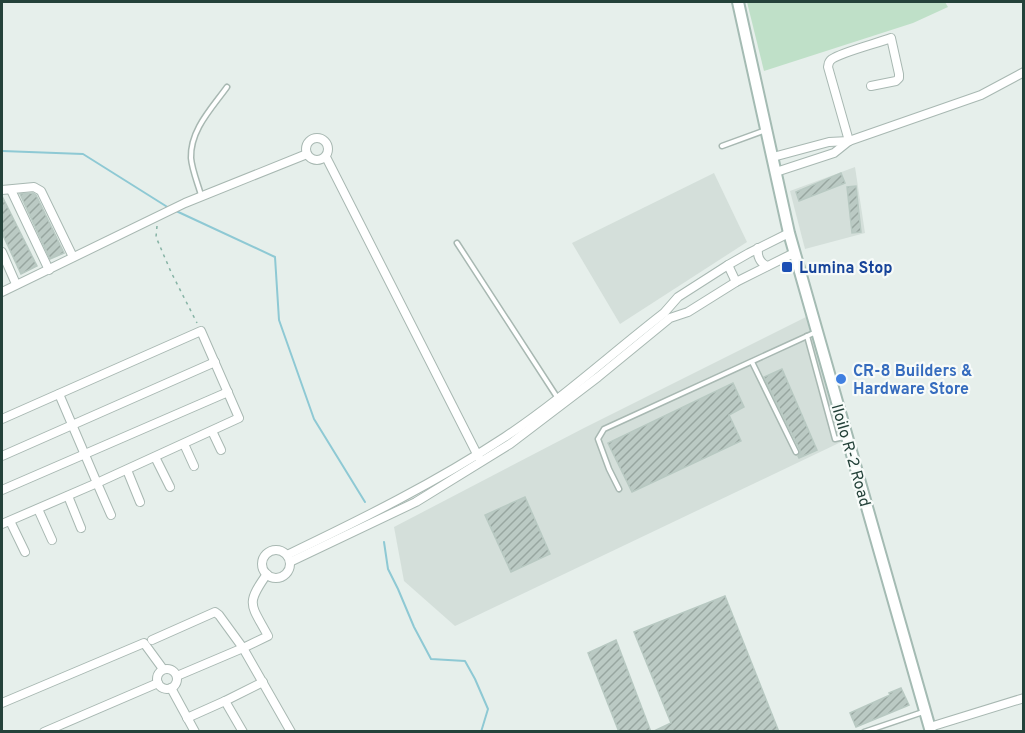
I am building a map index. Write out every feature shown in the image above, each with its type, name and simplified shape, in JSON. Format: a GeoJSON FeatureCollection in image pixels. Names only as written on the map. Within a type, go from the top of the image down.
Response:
{"type":"FeatureCollection","features":[{"type":"Feature","properties":{"kind":"main road","name":"Iloilo R-2 Road"},"geometry":{"type":"LineString","coordinates":[[738,2],[812,334],[846,436],[931,729]]}},
{"type":"Feature","properties":{"kind":"street"},"geometry":{"type":"LineString","coordinates":[[849,141],[828,67],[829,63],[842,54],[891,38],[899,78],[896,81],[872,87]]}},
{"type":"Feature","properties":{"kind":"street"},"geometry":{"type":"LineString","coordinates":[[772,158],[829,142],[849,141],[981,96],[1023,72]]}},
{"type":"Feature","properties":{"kind":"street"},"geometry":{"type":"LineString","coordinates":[[326,157],[314,160],[307,154],[309,142],[321,138],[328,145],[326,157],[479,458]]}},
{"type":"Feature","properties":{"kind":"street"},"geometry":{"type":"LineString","coordinates":[[776,172],[834,153],[849,141]]}},
{"type":"Feature","properties":{"kind":"street"},"geometry":{"type":"LineString","coordinates":[[2,292],[185,203],[307,154]]}},
{"type":"Feature","properties":{"kind":"street"},"geometry":{"type":"LineString","coordinates":[[2,190],[34,187],[41,191],[73,257]]}},
{"type":"Feature","properties":{"kind":"street"},"geometry":{"type":"LineString","coordinates":[[11,190],[49,270]]}},
{"type":"Feature","properties":{"kind":"street"},"geometry":{"type":"LineString","coordinates":[[288,558],[414,498],[508,440],[639,338],[678,297],[728,265],[789,233]]}},
{"type":"Feature","properties":{"kind":"street"},"geometry":{"type":"LineString","coordinates":[[758,248],[759,259],[767,266]]}},
{"type":"Feature","properties":{"kind":"street"},"geometry":{"type":"LineString","coordinates":[[2,252],[16,284]]}},
{"type":"Feature","properties":{"kind":"street"},"geometry":{"type":"LineString","coordinates":[[639,338],[670,318],[688,312],[736,282],[794,253]]}},
{"type":"Feature","properties":{"kind":"street"},"geometry":{"type":"LineString","coordinates":[[728,265],[736,282]]}},
{"type":"Feature","properties":{"kind":"street"},"geometry":{"type":"LineString","coordinates":[[678,297],[688,312]]}},
{"type":"Feature","properties":{"kind":"street"},"geometry":{"type":"LineString","coordinates":[[2,419],[201,331],[239,418],[2,524]]}},
{"type":"Feature","properties":{"kind":"street"},"geometry":{"type":"LineString","coordinates":[[2,456],[215,362]]}},
{"type":"Feature","properties":{"kind":"street"},"geometry":{"type":"LineString","coordinates":[[553,407],[558,398],[595,374]]}},
{"type":"Feature","properties":{"kind":"street"},"geometry":{"type":"LineString","coordinates":[[2,490],[228,392]]}},
{"type":"Feature","properties":{"kind":"street"},"geometry":{"type":"LineString","coordinates":[[59,393],[111,515]]}},
{"type":"Feature","properties":{"kind":"street"},"geometry":{"type":"LineString","coordinates":[[212,431],[221,450]]}},
{"type":"Feature","properties":{"kind":"street"},"geometry":{"type":"LineString","coordinates":[[184,444],[194,466]]}},
{"type":"Feature","properties":{"kind":"street"},"geometry":{"type":"LineString","coordinates":[[155,457],[170,487]]}},
{"type":"Feature","properties":{"kind":"street"},"geometry":{"type":"LineString","coordinates":[[127,470],[140,502]]}},
{"type":"Feature","properties":{"kind":"street"},"geometry":{"type":"LineString","coordinates":[[68,496],[81,528]]}},
{"type":"Feature","properties":{"kind":"street"},"geometry":{"type":"LineString","coordinates":[[38,509],[52,540]]}},
{"type":"Feature","properties":{"kind":"street"},"geometry":{"type":"LineString","coordinates":[[10,521],[25,552]]}},
{"type":"Feature","properties":{"kind":"street"},"geometry":{"type":"LineString","coordinates":[[279,550],[288,558],[288,571],[280,577],[267,574],[262,561],[270,551],[279,550]]}},
{"type":"Feature","properties":{"kind":"street"},"geometry":{"type":"LineString","coordinates":[[177,676],[268,636],[252,605],[253,595],[267,574]]}},
{"type":"Feature","properties":{"kind":"street"},"geometry":{"type":"LineString","coordinates":[[152,640],[215,612],[243,648],[291,732]]}},
{"type":"Feature","properties":{"kind":"street"},"geometry":{"type":"LineString","coordinates":[[2,703],[144,643],[163,669]]}},
{"type":"Feature","properties":{"kind":"street"},"geometry":{"type":"LineString","coordinates":[[171,688],[163,688],[158,683],[156,680],[158,673],[163,669],[170,669],[177,676]]}},
{"type":"Feature","properties":{"kind":"street"},"geometry":{"type":"LineString","coordinates":[[171,688],[177,676]]}},
{"type":"Feature","properties":{"kind":"street"},"geometry":{"type":"LineString","coordinates":[[187,718],[225,702],[263,682]]}},
{"type":"Feature","properties":{"kind":"street"},"geometry":{"type":"LineString","coordinates":[[44,732],[158,683]]}},
{"type":"Feature","properties":{"kind":"street"},"geometry":{"type":"LineString","coordinates":[[171,688],[195,732]]}},
{"type":"Feature","properties":{"kind":"street"},"geometry":{"type":"LineString","coordinates":[[931,729],[1023,698]]}},
{"type":"Feature","properties":{"kind":"street"},"geometry":{"type":"LineString","coordinates":[[225,702],[243,732]]}},
{"type":"Feature","properties":{"kind":"lane"},"geometry":{"type":"LineString","coordinates":[[201,196],[191,160],[192,147],[197,129],[227,87]]}},
{"type":"Feature","properties":{"kind":"lane"},"geometry":{"type":"LineString","coordinates":[[722,146],[767,130]]}},
{"type":"Feature","properties":{"kind":"lane"},"geometry":{"type":"LineString","coordinates":[[457,243],[558,398]]}},
{"type":"Feature","properties":{"kind":"lane"},"geometry":{"type":"LineString","coordinates":[[619,489],[598,439],[604,429],[812,334]]}},
{"type":"Feature","properties":{"kind":"lane"},"geometry":{"type":"LineString","coordinates":[[752,362],[796,452]]}},
{"type":"Feature","properties":{"kind":"lane"},"geometry":{"type":"LineString","coordinates":[[864,732],[926,710]]}},
{"type":"Feature","properties":{"kind":"path"},"geometry":{"type":"LineString","coordinates":[[158,216],[156,237],[201,331]]}},
{"type":"Feature","properties":{"kind":"shaded area"},"geometry":{"type":"Polygon","coordinates":[[[855,167],[865,233],[805,249],[790,191],[855,167]]]}},
{"type":"Feature","properties":{"kind":"shaded area"},"geometry":{"type":"Polygon","coordinates":[[[714,173],[747,242],[620,324],[572,243],[714,173]]]}},
{"type":"Feature","properties":{"kind":"shaded area"},"geometry":{"type":"Polygon","coordinates":[[[806,317],[841,442],[455,626],[404,581],[394,527],[584,428],[806,317]]]}},
{"type":"Feature","properties":{"kind":"green space"},"geometry":{"type":"Polygon","coordinates":[[[747,2],[945,2],[948,7],[913,23],[764,71],[747,2]]]}},
{"type":"Feature","properties":{"kind":"building"},"geometry":{"type":"Polygon","coordinates":[[[841,173],[845,183],[799,201],[796,192],[841,173]]]}},
{"type":"Feature","properties":{"kind":"building"},"geometry":{"type":"Polygon","coordinates":[[[856,186],[861,232],[852,233],[847,187],[856,186]]]}},
{"type":"Feature","properties":{"kind":"building"},"geometry":{"type":"Polygon","coordinates":[[[33,193],[64,253],[50,259],[20,194],[33,193]]]}},
{"type":"Feature","properties":{"kind":"building"},"geometry":{"type":"Polygon","coordinates":[[[2,196],[37,266],[21,274],[2,233],[2,196]]]}},
{"type":"Feature","properties":{"kind":"building"},"geometry":{"type":"Polygon","coordinates":[[[782,369],[817,450],[799,458],[800,450],[764,377],[782,369]]]}},
{"type":"Feature","properties":{"kind":"building"},"geometry":{"type":"Polygon","coordinates":[[[733,383],[744,407],[729,415],[741,441],[632,492],[608,443],[733,383]]]}},
{"type":"Feature","properties":{"kind":"building"},"geometry":{"type":"Polygon","coordinates":[[[525,497],[550,554],[511,572],[485,515],[525,497]]]}},
{"type":"Feature","properties":{"kind":"building"},"geometry":{"type":"Polygon","coordinates":[[[725,596],[779,732],[652,732],[671,723],[634,632],[725,596]]]}},
{"type":"Feature","properties":{"kind":"building"},"geometry":{"type":"Polygon","coordinates":[[[616,640],[651,732],[619,732],[588,653],[616,640]]]}},
{"type":"Feature","properties":{"kind":"building"},"geometry":{"type":"Polygon","coordinates":[[[901,688],[909,705],[856,727],[850,713],[901,688]]]}},
{"type":"Feature","properties":{"kind":"waterway"},"geometry":{"type":"LineString","coordinates":[[2,151],[83,154],[169,208]]}},
{"type":"Feature","properties":{"kind":"waterway"},"geometry":{"type":"LineString","coordinates":[[174,210],[275,257],[279,320],[314,419],[365,502]]}},
{"type":"Feature","properties":{"kind":"waterway"},"geometry":{"type":"LineString","coordinates":[[384,542],[388,569],[431,659],[465,661],[475,679],[488,709],[481,732]]}},
{"type":"Feature","properties":{"kind":"place","name":"Lumina Stop"},"geometry":{"type":"Point","coordinates":[787,267]}},
{"type":"Feature","properties":{"kind":"place","name":"CR-8 Builders & Hardware Store"},"geometry":{"type":"Point","coordinates":[841,379]}}]}
